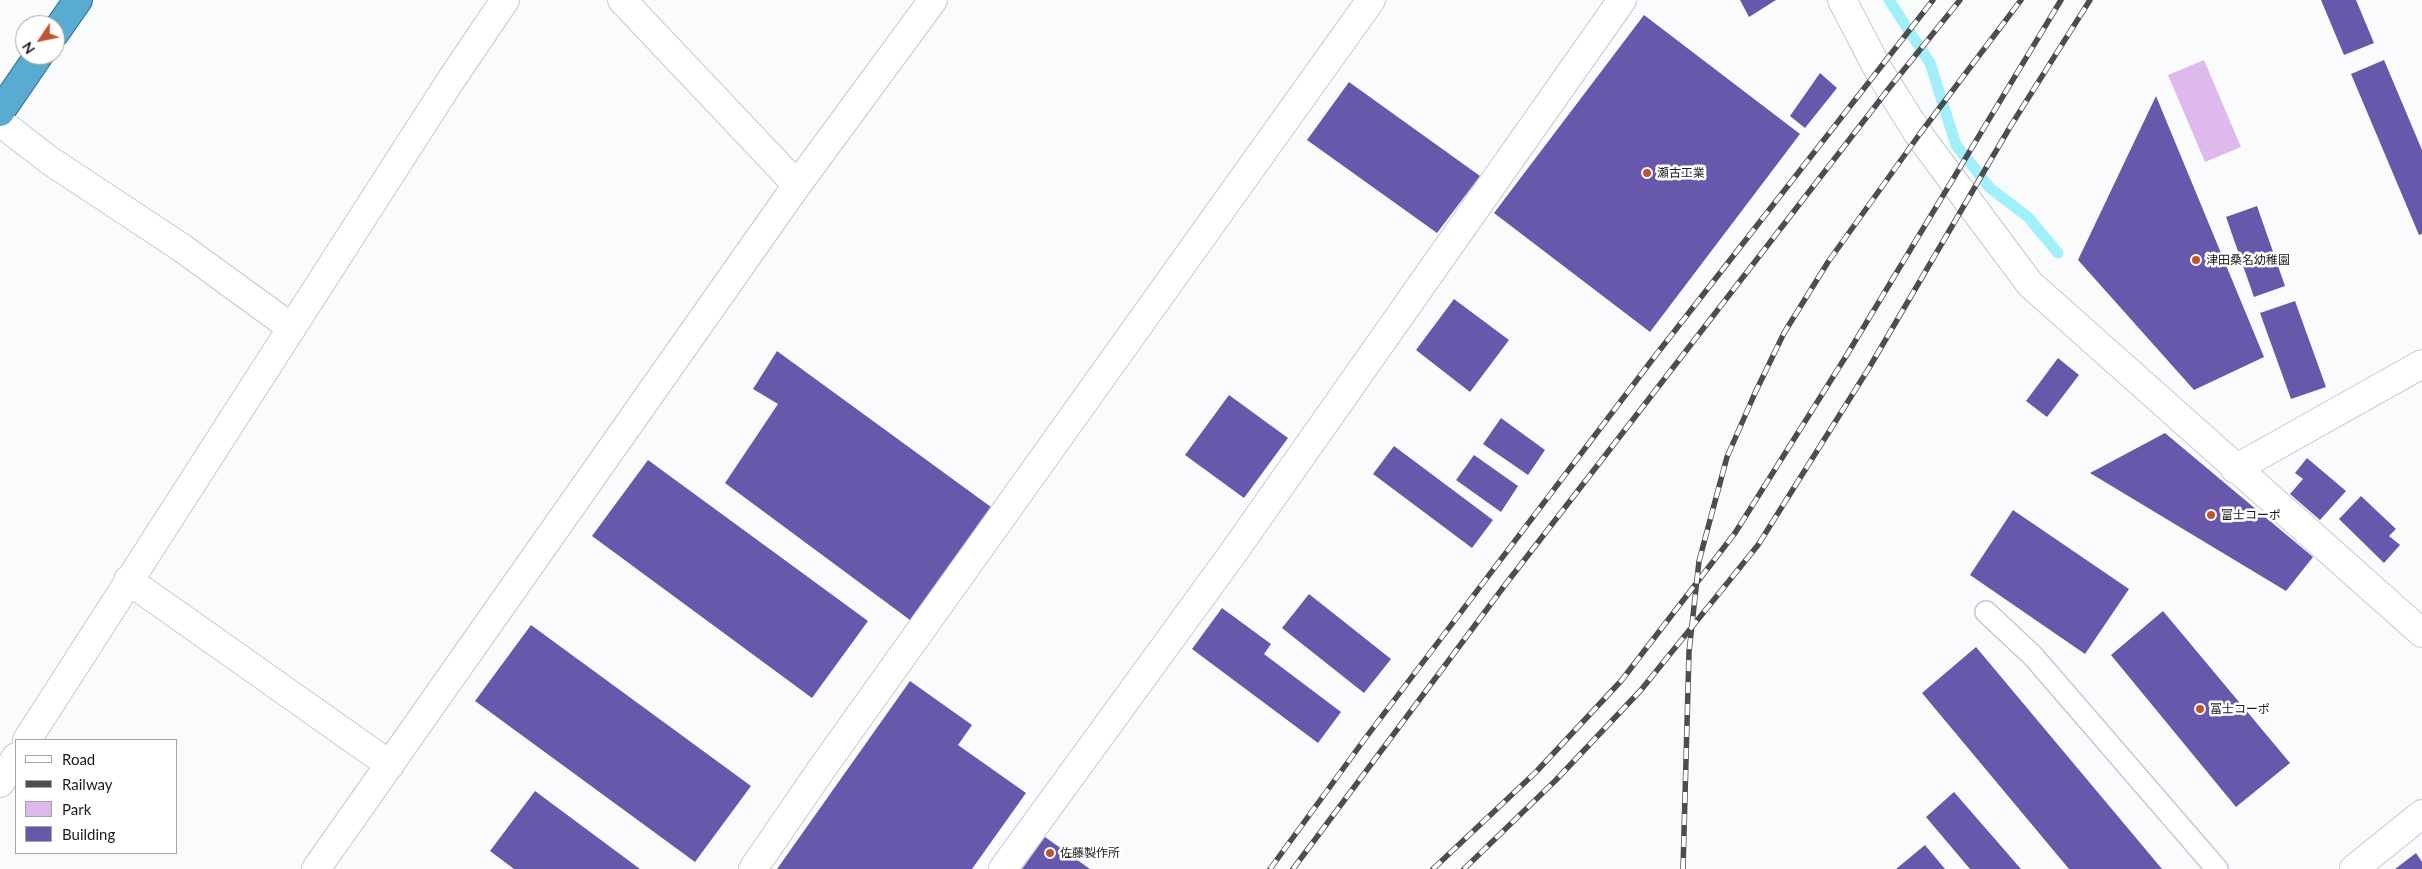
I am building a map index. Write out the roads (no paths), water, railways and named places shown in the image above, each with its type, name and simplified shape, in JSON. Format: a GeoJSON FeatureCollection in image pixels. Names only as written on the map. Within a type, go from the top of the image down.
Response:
{"type":"FeatureCollection","features":[{"type":"Feature","properties":{"kind":"highway"},"geometry":{"type":"LineString","coordinates":[[65,19],[78,0]]}},
{"type":"Feature","properties":{"kind":"highway"},"geometry":{"type":"LineString","coordinates":[[0,112],[33,65]]}},
{"type":"Feature","properties":{"kind":"street"},"geometry":{"type":"LineString","coordinates":[[28,739],[449,83],[505,0]]}},
{"type":"Feature","properties":{"kind":"street"},"geometry":{"type":"LineString","coordinates":[[622,0],[797,185]]}},
{"type":"Feature","properties":{"kind":"street"},"geometry":{"type":"LineString","coordinates":[[316,869],[797,185],[933,0]]}},
{"type":"Feature","properties":{"kind":"street"},"geometry":{"type":"LineString","coordinates":[[753,869],[829,759],[1371,0]]}},
{"type":"Feature","properties":{"kind":"street"},"geometry":{"type":"LineString","coordinates":[[1003,869],[1233,553],[1622,0]]}},
{"type":"Feature","properties":{"kind":"street"},"geometry":{"type":"LineString","coordinates":[[1842,0],[1879,71],[1919,135],[2030,284],[2235,469],[2422,633]]}},
{"type":"Feature","properties":{"kind":"street"},"geometry":{"type":"LineString","coordinates":[[0,122],[49,160],[182,248],[292,328]]}},
{"type":"Feature","properties":{"kind":"street"},"geometry":{"type":"LineString","coordinates":[[2235,469],[2422,364]]}},
{"type":"Feature","properties":{"kind":"street"},"geometry":{"type":"LineString","coordinates":[[128,580],[390,766]]}},
{"type":"Feature","properties":{"kind":"street"},"geometry":{"type":"LineString","coordinates":[[0,783],[15,759]]}},
{"type":"Feature","properties":{"kind":"street"},"geometry":{"type":"LineString","coordinates":[[2354,869],[2422,814]]}},
{"type":"Feature","properties":{"kind":"lane"},"geometry":{"type":"LineString","coordinates":[[1986,612],[2033,656],[2217,869]]}},
{"type":"Feature","properties":{"kind":"waterway"},"geometry":{"type":"LineString","coordinates":[[1889,0],[1930,63],[1956,145],[1990,188],[2028,217],[2058,253]]}},
{"type":"Feature","properties":{"kind":"railway"},"geometry":{"type":"LineString","coordinates":[[1270,869],[1364,740],[1652,360],[1933,0]]}},
{"type":"Feature","properties":{"kind":"railway"},"geometry":{"type":"LineString","coordinates":[[1293,869],[1505,585],[1890,87],[1960,0]]}},
{"type":"Feature","properties":{"kind":"railway"},"geometry":{"type":"LineString","coordinates":[[1683,869],[1689,652],[1699,561],[1727,457],[1784,333],[1828,262],[1919,135],[2021,0]]}},
{"type":"Feature","properties":{"kind":"railway"},"geometry":{"type":"LineString","coordinates":[[1433,869],[1536,772],[1621,681],[1735,533],[1848,353],[2061,0]]}},
{"type":"Feature","properties":{"kind":"railway"},"geometry":{"type":"LineString","coordinates":[[1464,869],[1556,780],[1641,690],[1758,545],[1869,368],[2010,127],[2090,0]]}},
{"type":"Feature","properties":{"kind":"place","name":"瀬古工業"},"geometry":{"type":"Point","coordinates":[1647,173]}},
{"type":"Feature","properties":{"kind":"place","name":"津田桑名幼稚園"},"geometry":{"type":"Point","coordinates":[2196,260]}},
{"type":"Feature","properties":{"kind":"place","name":"富士コーポ"},"geometry":{"type":"Point","coordinates":[2211,515]}},
{"type":"Feature","properties":{"kind":"place","name":"冨士コーポ"},"geometry":{"type":"Point","coordinates":[2200,709]}},
{"type":"Feature","properties":{"kind":"place","name":"佐藤製作所"},"geometry":{"type":"Point","coordinates":[1050,853]}}]}
